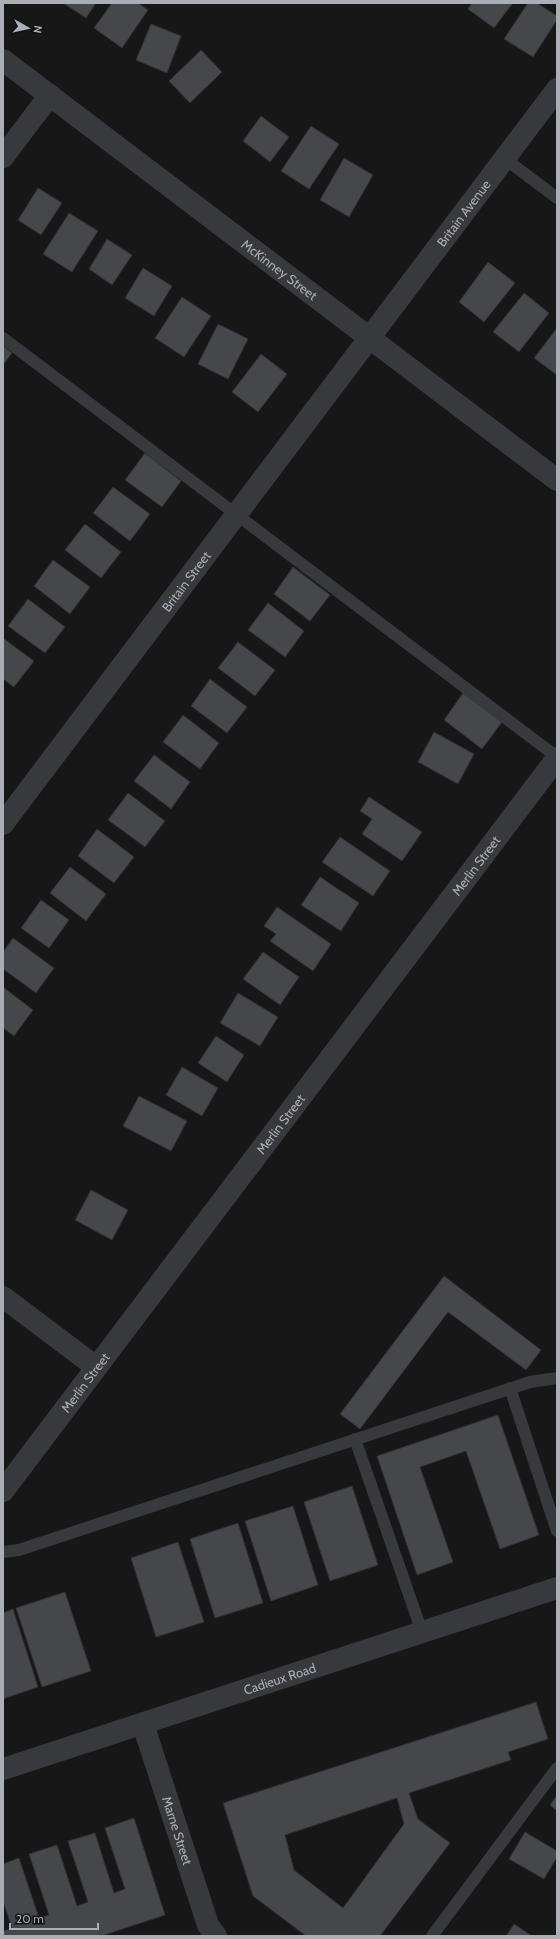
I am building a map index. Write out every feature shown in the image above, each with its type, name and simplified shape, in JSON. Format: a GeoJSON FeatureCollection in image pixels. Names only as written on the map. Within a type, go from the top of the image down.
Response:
{"type":"FeatureCollection","features":[{"type":"Feature","properties":{"kind":"street","name":"McKinney Street"},"geometry":{"type":"LineString","coordinates":[[3,60],[557,480]]}},
{"type":"Feature","properties":{"kind":"street","name":"Britain Avenue"},"geometry":{"type":"LineString","coordinates":[[369,338],[557,88]]}},
{"type":"Feature","properties":{"kind":"street"},"geometry":{"type":"LineString","coordinates":[[3,157],[50,95]]}},
{"type":"Feature","properties":{"kind":"street","name":"Britain Street"},"geometry":{"type":"LineString","coordinates":[[3,824],[369,338]]}},
{"type":"Feature","properties":{"kind":"street","name":"Merlin Street"},"geometry":{"type":"LineString","coordinates":[[3,1491],[557,757]]}},
{"type":"Feature","properties":{"kind":"street"},"geometry":{"type":"LineString","coordinates":[[3,1297],[96,1367]]}},
{"type":"Feature","properties":{"kind":"street","name":"Cadieux Road"},"geometry":{"type":"LineString","coordinates":[[3,1768],[143,1724],[557,1588]]}},
{"type":"Feature","properties":{"kind":"street","name":"Marne Street"},"geometry":{"type":"LineString","coordinates":[[143,1724],[210,1935]]}},
{"type":"Feature","properties":{"kind":"lane"},"geometry":{"type":"LineString","coordinates":[[504,158],[557,198]]}},
{"type":"Feature","properties":{"kind":"lane"},"geometry":{"type":"LineString","coordinates":[[3,338],[557,757]]}},
{"type":"Feature","properties":{"kind":"lane"},"geometry":{"type":"LineString","coordinates":[[3,1552],[19,1550],[510,1388],[530,1382],[557,1378]]}},
{"type":"Feature","properties":{"kind":"lane"},"geometry":{"type":"LineString","coordinates":[[510,1388],[557,1531]]}},
{"type":"Feature","properties":{"kind":"lane"},"geometry":{"type":"LineString","coordinates":[[356,1439],[422,1632]]}},
{"type":"Feature","properties":{"kind":"lane"},"geometry":{"type":"LineString","coordinates":[[432,1936],[557,1768]]}},
{"type":"Feature","properties":{"kind":"building"},"geometry":{"type":"Polygon","coordinates":[[[63,3],[96,3],[86,18],[63,3]]]}},
{"type":"Feature","properties":{"kind":"building"},"geometry":{"type":"Polygon","coordinates":[[[112,3],[138,3],[148,10],[122,48],[94,28],[112,3]]]}},
{"type":"Feature","properties":{"kind":"building"},"geometry":{"type":"Polygon","coordinates":[[[472,3],[513,3],[494,28],[468,9],[472,3]]]}},
{"type":"Feature","properties":{"kind":"building"},"geometry":{"type":"Polygon","coordinates":[[[528,3],[537,3],[557,16],[557,20],[533,57],[504,39],[528,3]]]}},
{"type":"Feature","properties":{"kind":"building"},"geometry":{"type":"Polygon","coordinates":[[[151,24],[181,36],[167,73],[136,60],[151,24]]]}},
{"type":"Feature","properties":{"kind":"building"},"geometry":{"type":"Polygon","coordinates":[[[201,50],[222,72],[190,103],[169,81],[201,50]]]}},
{"type":"Feature","properties":{"kind":"building"},"geometry":{"type":"Polygon","coordinates":[[[261,116],[289,137],[270,162],[243,141],[261,116]]]}},
{"type":"Feature","properties":{"kind":"building"},"geometry":{"type":"Polygon","coordinates":[[[311,126],[339,144],[309,189],[281,171],[311,126]]]}},
{"type":"Feature","properties":{"kind":"building"},"geometry":{"type":"Polygon","coordinates":[[[344,158],[373,175],[349,217],[320,200],[344,158]]]}},
{"type":"Feature","properties":{"kind":"building"},"geometry":{"type":"Polygon","coordinates":[[[38,188],[62,203],[41,235],[18,220],[38,188]]]}},
{"type":"Feature","properties":{"kind":"building"},"geometry":{"type":"Polygon","coordinates":[[[69,213],[98,231],[72,272],[43,254],[69,213]]]}},
{"type":"Feature","properties":{"kind":"building"},"geometry":{"type":"Polygon","coordinates":[[[107,239],[132,255],[112,285],[89,269],[107,239]]]}},
{"type":"Feature","properties":{"kind":"building"},"geometry":{"type":"Polygon","coordinates":[[[488,262],[515,283],[484,322],[459,302],[488,262]]]}},
{"type":"Feature","properties":{"kind":"building"},"geometry":{"type":"Polygon","coordinates":[[[143,268],[172,286],[154,316],[125,298],[143,268]]]}},
{"type":"Feature","properties":{"kind":"building"},"geometry":{"type":"Polygon","coordinates":[[[524,293],[549,313],[519,352],[493,332],[524,293]]]}},
{"type":"Feature","properties":{"kind":"building"},"geometry":{"type":"Polygon","coordinates":[[[182,297],[211,316],[184,357],[155,338],[182,297]]]}},
{"type":"Feature","properties":{"kind":"building"},"geometry":{"type":"Polygon","coordinates":[[[218,324],[248,339],[228,379],[198,364],[218,324]]]}},
{"type":"Feature","properties":{"kind":"building"},"geometry":{"type":"Polygon","coordinates":[[[557,328],[557,375],[534,358],[557,328]]]}},
{"type":"Feature","properties":{"kind":"building"},"geometry":{"type":"Polygon","coordinates":[[[3,346],[12,353],[3,365],[3,346]]]}},
{"type":"Feature","properties":{"kind":"building"},"geometry":{"type":"Polygon","coordinates":[[[261,354],[287,374],[258,412],[232,392],[261,354]]]}},
{"type":"Feature","properties":{"kind":"building"},"geometry":{"type":"Polygon","coordinates":[[[145,453],[181,481],[162,507],[125,480],[145,453]]]}},
{"type":"Feature","properties":{"kind":"building"},"geometry":{"type":"Polygon","coordinates":[[[113,487],[150,514],[130,541],[93,513],[113,487]]]}},
{"type":"Feature","properties":{"kind":"building"},"geometry":{"type":"Polygon","coordinates":[[[85,524],[121,552],[101,578],[65,550],[85,524]]]}},
{"type":"Feature","properties":{"kind":"building"},"geometry":{"type":"Polygon","coordinates":[[[53,560],[90,587],[70,614],[34,586],[53,560]]]}},
{"type":"Feature","properties":{"kind":"building"},"geometry":{"type":"Polygon","coordinates":[[[293,567],[330,595],[310,621],[274,594],[293,567]]]}},
{"type":"Feature","properties":{"kind":"building"},"geometry":{"type":"Polygon","coordinates":[[[28,599],[65,627],[45,653],[8,626],[28,599]]]}},
{"type":"Feature","properties":{"kind":"building"},"geometry":{"type":"Polygon","coordinates":[[[268,603],[304,631],[285,657],[248,630],[268,603]]]}},
{"type":"Feature","properties":{"kind":"building"},"geometry":{"type":"Polygon","coordinates":[[[3,638],[34,661],[14,687],[3,679],[3,638]]]}},
{"type":"Feature","properties":{"kind":"building"},"geometry":{"type":"Polygon","coordinates":[[[238,642],[275,670],[255,696],[218,668],[238,642]]]}},
{"type":"Feature","properties":{"kind":"building"},"geometry":{"type":"Polygon","coordinates":[[[210,679],[247,707],[227,733],[191,706],[210,679]]]}},
{"type":"Feature","properties":{"kind":"building"},"geometry":{"type":"Polygon","coordinates":[[[463,693],[502,722],[482,749],[444,720],[463,693]]]}},
{"type":"Feature","properties":{"kind":"building"},"geometry":{"type":"Polygon","coordinates":[[[183,715],[219,743],[200,769],[163,742],[183,715]]]}},
{"type":"Feature","properties":{"kind":"building"},"geometry":{"type":"Polygon","coordinates":[[[434,732],[474,754],[458,784],[418,762],[434,732]]]}},
{"type":"Feature","properties":{"kind":"building"},"geometry":{"type":"Polygon","coordinates":[[[154,755],[190,782],[171,809],[134,781],[154,755]]]}},
{"type":"Feature","properties":{"kind":"building"},"geometry":{"type":"Polygon","coordinates":[[[128,793],[165,821],[145,847],[108,820],[128,793]]]}},
{"type":"Feature","properties":{"kind":"building"},"geometry":{"type":"Polygon","coordinates":[[[369,797],[422,832],[402,861],[362,834],[372,819],[360,811],[369,797]]]}},
{"type":"Feature","properties":{"kind":"building"},"geometry":{"type":"Polygon","coordinates":[[[97,829],[134,857],[114,883],[78,856],[97,829]]]}},
{"type":"Feature","properties":{"kind":"building"},"geometry":{"type":"Polygon","coordinates":[[[340,837],[390,871],[373,896],[322,862],[340,837]]]}},
{"type":"Feature","properties":{"kind":"building"},"geometry":{"type":"Polygon","coordinates":[[[70,867],[106,894],[86,921],[50,893],[70,867]]]}},
{"type":"Feature","properties":{"kind":"building"},"geometry":{"type":"Polygon","coordinates":[[[320,877],[359,903],[341,931],[301,905],[320,877]]]}},
{"type":"Feature","properties":{"kind":"building"},"geometry":{"type":"Polygon","coordinates":[[[41,900],[69,920],[49,948],[21,928],[41,900]]]}},
{"type":"Feature","properties":{"kind":"building"},"geometry":{"type":"Polygon","coordinates":[[[277,907],[331,944],[313,971],[270,941],[276,934],[264,926],[277,907]]]}},
{"type":"Feature","properties":{"kind":"building"},"geometry":{"type":"Polygon","coordinates":[[[13,938],[54,968],[36,993],[3,969],[3,952],[13,938]]]}},
{"type":"Feature","properties":{"kind":"building"},"geometry":{"type":"Polygon","coordinates":[[[263,952],[299,977],[280,1005],[243,979],[263,952]]]}},
{"type":"Feature","properties":{"kind":"building"},"geometry":{"type":"Polygon","coordinates":[[[3,987],[33,1010],[14,1036],[3,1028],[3,987]]]}},
{"type":"Feature","properties":{"kind":"building"},"geometry":{"type":"Polygon","coordinates":[[[238,993],[278,1017],[260,1046],[220,1023],[238,993]]]}},
{"type":"Feature","properties":{"kind":"building"},"geometry":{"type":"Polygon","coordinates":[[[216,1036],[244,1055],[227,1082],[198,1063],[216,1036]]]}},
{"type":"Feature","properties":{"kind":"building"},"geometry":{"type":"Polygon","coordinates":[[[182,1067],[218,1088],[202,1116],[166,1095],[182,1067]]]}},
{"type":"Feature","properties":{"kind":"building"},"geometry":{"type":"Polygon","coordinates":[[[139,1096],[187,1121],[171,1151],[123,1126],[139,1096]]]}},
{"type":"Feature","properties":{"kind":"building"},"geometry":{"type":"Polygon","coordinates":[[[91,1190],[128,1210],[112,1240],[75,1220],[91,1190]]]}},
{"type":"Feature","properties":{"kind":"building"},"geometry":{"type":"Polygon","coordinates":[[[444,1276],[541,1350],[526,1370],[448,1312],[360,1429],[340,1414],[444,1276]]]}},
{"type":"Feature","properties":{"kind":"building"},"geometry":{"type":"Polygon","coordinates":[[[498,1415],[539,1535],[500,1549],[466,1451],[420,1467],[453,1562],[417,1575],[377,1456],[498,1415]]]}},
{"type":"Feature","properties":{"kind":"building"},"geometry":{"type":"Polygon","coordinates":[[[352,1486],[378,1565],[330,1581],[304,1502],[352,1486]]]}},
{"type":"Feature","properties":{"kind":"building"},"geometry":{"type":"Polygon","coordinates":[[[293,1506],[318,1585],[271,1601],[245,1521],[293,1506]]]}},
{"type":"Feature","properties":{"kind":"building"},"geometry":{"type":"Polygon","coordinates":[[[238,1523],[263,1603],[215,1618],[190,1539],[238,1523]]]}},
{"type":"Feature","properties":{"kind":"building"},"geometry":{"type":"Polygon","coordinates":[[[178,1542],[204,1622],[156,1637],[131,1558],[178,1542]]]}},
{"type":"Feature","properties":{"kind":"building"},"geometry":{"type":"Polygon","coordinates":[[[65,1592],[91,1671],[42,1687],[16,1608],[65,1592]]]}},
{"type":"Feature","properties":{"kind":"building"},"geometry":{"type":"Polygon","coordinates":[[[13,1609],[38,1687],[3,1699],[3,1613],[13,1609]]]}},
{"type":"Feature","properties":{"kind":"building"},"geometry":{"type":"Polygon","coordinates":[[[536,1702],[548,1739],[508,1752],[511,1760],[409,1793],[418,1819],[450,1843],[380,1936],[306,1936],[253,1896],[223,1803],[536,1702]],[[397,1798],[285,1835],[294,1870],[343,1908],[404,1824],[397,1798]]]}},
{"type":"Feature","properties":{"kind":"building"},"geometry":{"type":"Polygon","coordinates":[[[557,1795],[557,1811],[550,1805],[557,1795]]]}},
{"type":"Feature","properties":{"kind":"building"},"geometry":{"type":"Polygon","coordinates":[[[134,1818],[165,1915],[101,1936],[3,1936],[3,1931],[12,1928],[3,1901],[3,1864],[19,1858],[39,1918],[49,1915],[29,1854],[57,1845],[77,1906],[88,1902],[68,1841],[95,1833],[114,1893],[125,1889],[105,1828],[134,1818]]]}},
{"type":"Feature","properties":{"kind":"building"},"geometry":{"type":"Polygon","coordinates":[[[525,1832],[557,1851],[557,1857],[544,1879],[509,1859],[525,1832]]]}},
{"type":"Feature","properties":{"kind":"building"},"geometry":{"type":"Polygon","coordinates":[[[514,1924],[532,1936],[506,1936],[514,1924]]]}}]}
